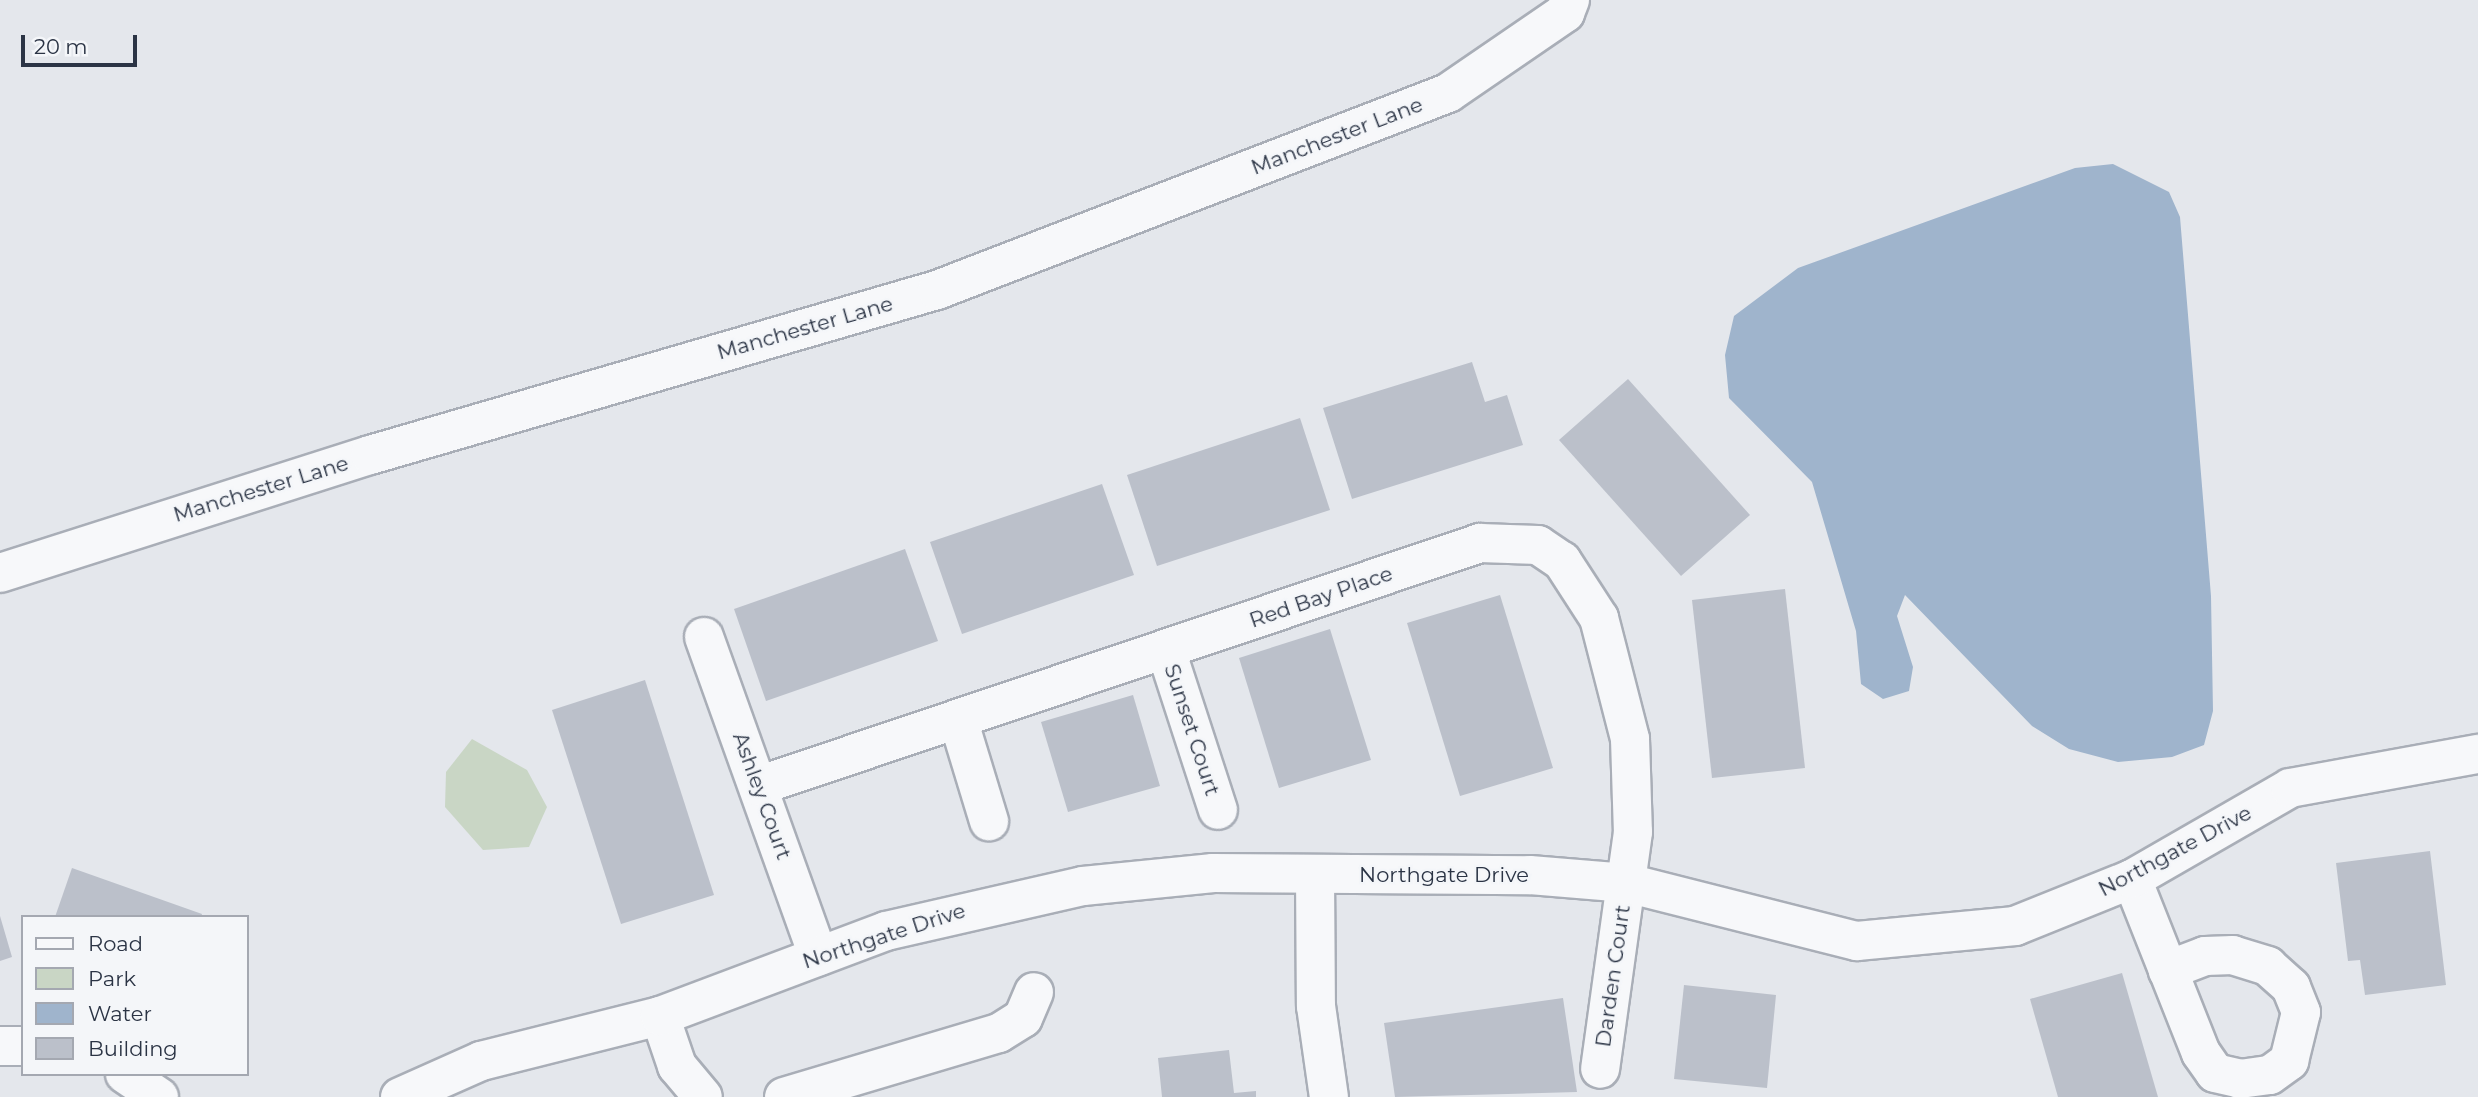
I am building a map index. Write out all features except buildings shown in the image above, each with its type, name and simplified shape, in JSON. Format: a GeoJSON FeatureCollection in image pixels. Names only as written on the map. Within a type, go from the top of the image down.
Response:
{"type":"FeatureCollection","features":[{"type":"Feature","properties":{"kind":"street","name":"Manchester Lane"},"geometry":{"type":"LineString","coordinates":[[0,573],[370,455],[937,290],[1448,93],[1565,13],[1570,0]]}},
{"type":"Feature","properties":{"kind":"street","name":"Red Bay Place"},"geometry":{"type":"LineString","coordinates":[[758,786],[1480,543],[1538,545],[1582,587],[1612,654],[1633,776],[1627,883]]}},
{"type":"Feature","properties":{"kind":"street","name":"Ashley Court"},"geometry":{"type":"LineString","coordinates":[[704,637],[818,956]]}},
{"type":"Feature","properties":{"kind":"street","name":"Sunset Court"},"geometry":{"type":"LineString","coordinates":[[1166,650],[1218,810]]}},
{"type":"Feature","properties":{"kind":"street"},"geometry":{"type":"LineString","coordinates":[[958,719],[989,821]]}},
{"type":"Feature","properties":{"kind":"street","name":"Northgate Drive"},"geometry":{"type":"LineString","coordinates":[[400,1097],[481,1061],[660,1016],[818,956],[951,911],[1083,886],[1213,873],[1627,883],[1857,941],[2015,926],[2132,878],[2290,788],[2478,754]]}},
{"type":"Feature","properties":{"kind":"street"},"geometry":{"type":"LineString","coordinates":[[1315,874],[1316,1006],[1329,1097]]}},
{"type":"Feature","properties":{"kind":"street"},"geometry":{"type":"LineString","coordinates":[[2132,878],[2168,970]]}},
{"type":"Feature","properties":{"kind":"street","name":"Darden Court"},"geometry":{"type":"LineString","coordinates":[[1600,1069],[1627,883]]}},
{"type":"Feature","properties":{"kind":"street"},"geometry":{"type":"LineString","coordinates":[[784,1097],[999,1033],[1023,1018],[1034,992]]}},
{"type":"Feature","properties":{"kind":"street"},"geometry":{"type":"LineString","coordinates":[[660,1016],[677,1066],[703,1097]]}},
{"type":"Feature","properties":{"kind":"street"},"geometry":{"type":"LineString","coordinates":[[0,1046],[21,1046]]}},
{"type":"Feature","properties":{"kind":"street"},"geometry":{"type":"LineString","coordinates":[[128,1076],[159,1097]]}},
{"type":"Feature","properties":{"kind":"green space"},"geometry":{"type":"Polygon","coordinates":[[[472,739],[527,770],[547,807],[529,847],[483,850],[445,807],[446,772],[472,739]]]}},
{"type":"Feature","properties":{"kind":"water"},"geometry":{"type":"Polygon","coordinates":[[[2113,164],[2169,192],[2180,217],[2211,596],[2213,711],[2204,745],[2172,757],[2118,762],[2069,749],[2032,726],[1905,595],[1897,616],[1913,667],[1909,691],[1883,699],[1861,684],[1856,631],[1812,482],[1729,398],[1725,355],[1734,316],[1798,268],[2075,168],[2113,164]]]}}]}
